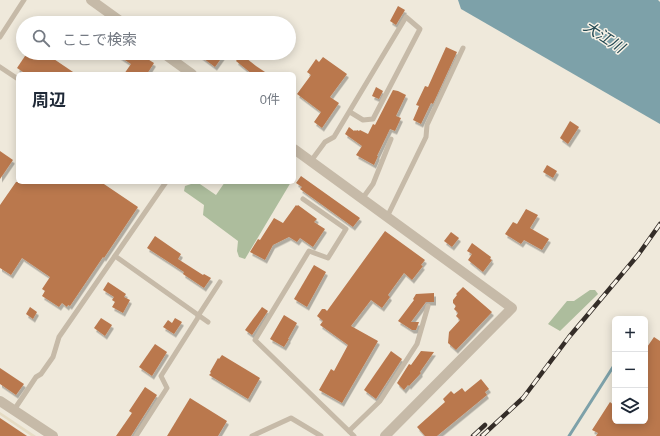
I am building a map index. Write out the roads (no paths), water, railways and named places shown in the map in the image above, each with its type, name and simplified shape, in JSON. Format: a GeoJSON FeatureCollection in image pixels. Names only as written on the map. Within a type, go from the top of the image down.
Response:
{"type":"FeatureCollection","features":[{"type":"Feature","properties":{"kind":"street"},"geometry":{"type":"LineString","coordinates":[[91,0],[113,16]]}},
{"type":"Feature","properties":{"kind":"street"},"geometry":{"type":"LineString","coordinates":[[173,60],[189,72]]}},
{"type":"Feature","properties":{"kind":"street"},"geometry":{"type":"LineString","coordinates":[[296,150],[512,308],[385,436]]}},
{"type":"Feature","properties":{"kind":"street"},"geometry":{"type":"LineString","coordinates":[[0,401],[53,436]]}},
{"type":"Feature","properties":{"kind":"lane"},"geometry":{"type":"LineString","coordinates":[[0,37],[24,0]]}},
{"type":"Feature","properties":{"kind":"lane"},"geometry":{"type":"LineString","coordinates":[[311,161],[325,142],[334,137],[406,17],[420,29],[373,119],[363,120],[350,112]]}},
{"type":"Feature","properties":{"kind":"lane"},"geometry":{"type":"LineString","coordinates":[[388,217],[426,137],[427,125],[463,48]]}},
{"type":"Feature","properties":{"kind":"lane"},"geometry":{"type":"LineString","coordinates":[[0,67],[16,78]]}},
{"type":"Feature","properties":{"kind":"lane"},"geometry":{"type":"LineString","coordinates":[[362,199],[373,184],[391,139]]}},
{"type":"Feature","properties":{"kind":"lane"},"geometry":{"type":"LineString","coordinates":[[14,410],[36,376],[42,374],[52,358],[59,337],[165,184]]}},
{"type":"Feature","properties":{"kind":"lane"},"geometry":{"type":"LineString","coordinates":[[304,199],[346,228],[328,258],[309,251],[255,340],[354,436]]}},
{"type":"Feature","properties":{"kind":"lane"},"geometry":{"type":"LineString","coordinates":[[115,256],[208,322]]}},
{"type":"Feature","properties":{"kind":"lane"},"geometry":{"type":"LineString","coordinates":[[136,436],[167,388],[161,376],[220,282]]}},
{"type":"Feature","properties":{"kind":"lane"},"geometry":{"type":"LineString","coordinates":[[348,431],[380,401],[417,344],[428,306]]}},
{"type":"Feature","properties":{"kind":"lane"},"geometry":{"type":"LineString","coordinates":[[252,436],[291,418],[322,436]]}},
{"type":"Feature","properties":{"kind":"water","name":"大江川"},"geometry":{"type":"Polygon","coordinates":[[[458,0],[658,0],[660,2],[660,124],[461,9],[458,0]]]}},
{"type":"Feature","properties":{"kind":"waterway"},"geometry":{"type":"LineString","coordinates":[[569,436],[612,369]]}},
{"type":"Feature","properties":{"kind":"railway"},"geometry":{"type":"LineString","coordinates":[[482,436],[523,398],[569,337],[638,255],[660,224]]}},
{"type":"Feature","properties":{"kind":"railway"},"geometry":{"type":"LineString","coordinates":[[473,436],[485,425]]}}]}
